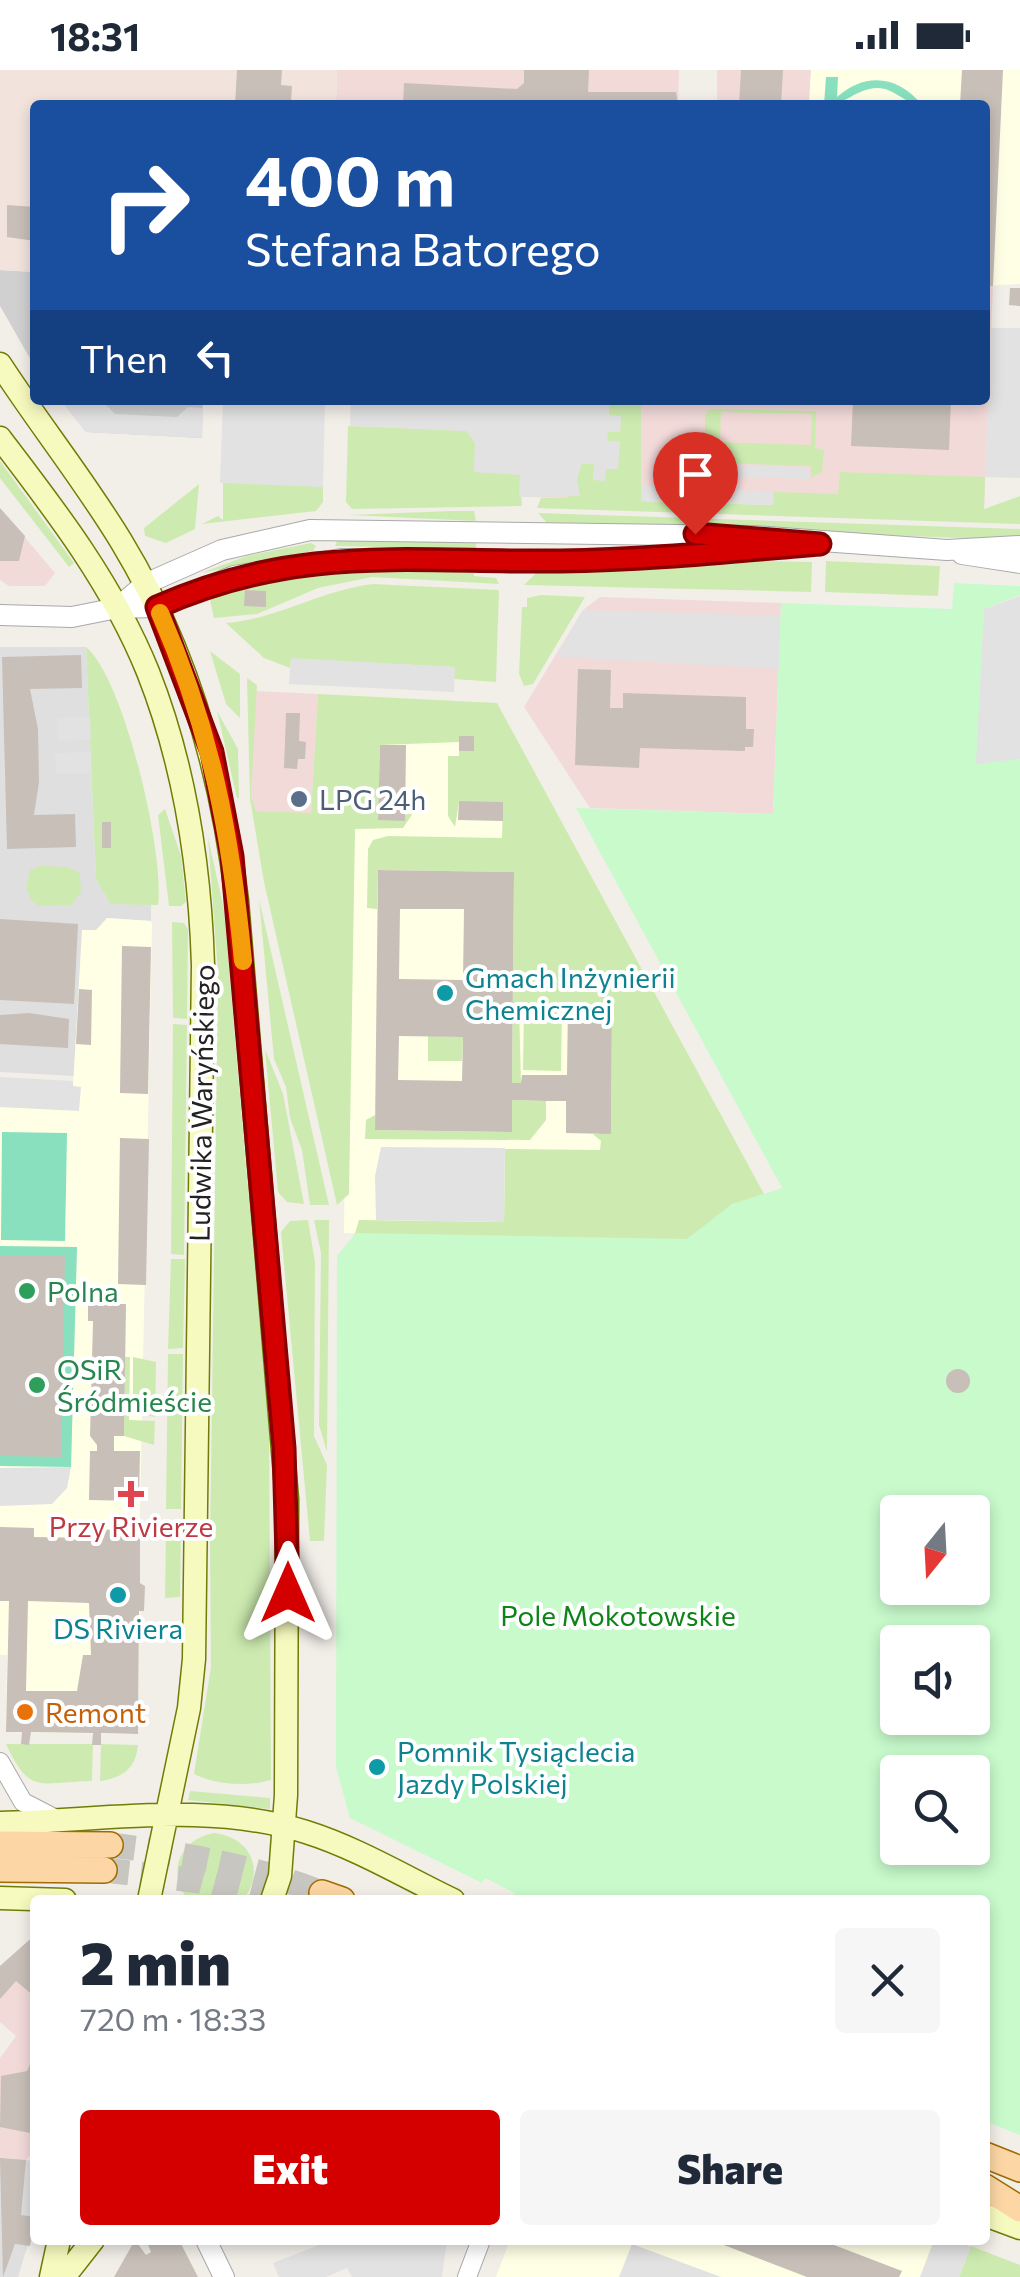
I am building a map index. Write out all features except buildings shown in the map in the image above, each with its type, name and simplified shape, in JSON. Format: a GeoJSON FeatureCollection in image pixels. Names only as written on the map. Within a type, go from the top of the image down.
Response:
{"type":"FeatureCollection","features":[{"type":"Feature","properties":{"kind":"main road","name":"Ludwika Waryńskiego"},"geometry":{"type":"LineString","coordinates":[[0,364],[116,534],[145,584],[212,752],[237,900],[287,1499],[285,1826],[280,1876],[274,1895]]}},
{"type":"Feature","properties":{"kind":"main road","name":"Ludwika Waryńskiego"},"geometry":{"type":"LineString","coordinates":[[0,438],[62,518],[117,608],[148,672],[198,869],[202,933],[194,1659],[150,1895]]}},
{"type":"Feature","properties":{"kind":"main road"},"geometry":{"type":"LineString","coordinates":[[0,1822],[166,1815],[244,1818],[333,1842],[443,1895]]}},
{"type":"Feature","properties":{"kind":"main road"},"geometry":{"type":"LineString","coordinates":[[0,1844],[107,1857],[0,1869]]}},
{"type":"Feature","properties":{"kind":"main road"},"geometry":{"type":"LineString","coordinates":[[990,2157],[1020,2169]]}},
{"type":"Feature","properties":{"kind":"main road"},"geometry":{"type":"LineString","coordinates":[[990,2188],[1020,2198]]}},
{"type":"Feature","properties":{"kind":"main road"},"geometry":{"type":"LineString","coordinates":[[990,2189],[1020,2209]]}},
{"type":"Feature","properties":{"kind":"main road"},"geometry":{"type":"LineString","coordinates":[[990,2216],[1020,2228]]}},
{"type":"Feature","properties":{"kind":"main road"},"geometry":{"type":"LineString","coordinates":[[50,2277],[59,2245]]}},
{"type":"Feature","properties":{"kind":"main road"},"geometry":{"type":"LineString","coordinates":[[64,2277],[89,2245]]}},
{"type":"Feature","properties":{"kind":"street"},"geometry":{"type":"LineString","coordinates":[[323,529],[328,560]]}},
{"type":"Feature","properties":{"kind":"street"},"geometry":{"type":"LineString","coordinates":[[117,608],[145,584],[233,546],[323,529],[753,536],[820,544],[950,550],[1020,546]]}},
{"type":"Feature","properties":{"kind":"street"},"geometry":{"type":"LineString","coordinates":[[516,532],[516,561]]}},
{"type":"Feature","properties":{"kind":"street"},"geometry":{"type":"LineString","coordinates":[[0,615],[82,616],[117,608],[157,607],[234,576],[328,560],[612,560],[820,544]]}},
{"type":"Feature","properties":{"kind":"street"},"geometry":{"type":"LineString","coordinates":[[950,550],[1020,563]]}},
{"type":"Feature","properties":{"kind":"street"},"geometry":{"type":"LineString","coordinates":[[0,1762],[23,1802],[61,1821]]}},
{"type":"Feature","properties":{"kind":"street"},"geometry":{"type":"LineString","coordinates":[[208,2245],[224,2277]]}},
{"type":"Feature","properties":{"kind":"street"},"geometry":{"type":"LineString","coordinates":[[466,2277],[479,2245]]}},
{"type":"Feature","properties":{"kind":"shaded area"},"geometry":{"type":"Polygon","coordinates":[[[0,70],[337,70],[336,100],[30,100],[30,272],[0,270],[0,70]]]}},
{"type":"Feature","properties":{"kind":"shaded area"},"geometry":{"type":"Polygon","coordinates":[[[337,70],[679,70],[678,100],[336,100],[337,70]]]}},
{"type":"Feature","properties":{"kind":"shaded area"},"geometry":{"type":"Polygon","coordinates":[[[717,70],[811,70],[809,100],[717,100],[717,70]]]}},
{"type":"Feature","properties":{"kind":"shaded area"},"geometry":{"type":"Polygon","coordinates":[[[811,70],[1020,70],[1020,284],[990,286],[990,100],[809,100],[811,70]]]}},
{"type":"Feature","properties":{"kind":"shaded area"},"geometry":{"type":"Polygon","coordinates":[[[0,270],[30,272],[30,358],[0,306],[0,270]]]}},
{"type":"Feature","properties":{"kind":"shaded area"},"geometry":{"type":"Polygon","coordinates":[[[990,286],[993,286],[990,361],[990,286]]]}},
{"type":"Feature","properties":{"kind":"shaded area"},"geometry":{"type":"Polygon","coordinates":[[[991,328],[1020,328],[1020,478],[985,477],[991,328]]]}},
{"type":"Feature","properties":{"kind":"shaded area"},"geometry":{"type":"Polygon","coordinates":[[[65,405],[203,405],[202,438],[86,432],[65,405]]]}},
{"type":"Feature","properties":{"kind":"shaded area"},"geometry":{"type":"Polygon","coordinates":[[[65,405],[106,405],[115,414],[177,417],[188,407],[203,408],[202,438],[86,432],[65,405]]]}},
{"type":"Feature","properties":{"kind":"shaded area"},"geometry":{"type":"Polygon","coordinates":[[[223,405],[325,405],[323,487],[220,483],[223,405]]]}},
{"type":"Feature","properties":{"kind":"shaded area"},"geometry":{"type":"Polygon","coordinates":[[[351,405],[988,405],[984,510],[348,492],[351,405]]]}},
{"type":"Feature","properties":{"kind":"shaded area"},"geometry":{"type":"Polygon","coordinates":[[[351,405],[609,405],[609,415],[621,416],[620,432],[608,432],[607,441],[620,442],[618,469],[606,469],[605,481],[593,480],[594,464],[582,464],[577,479],[580,496],[519,497],[520,475],[474,472],[475,443],[466,431],[350,426],[351,405]]]}},
{"type":"Feature","properties":{"kind":"shaded area"},"geometry":{"type":"Polygon","coordinates":[[[720,464],[810,468],[809,479],[719,476],[720,464]]]}},
{"type":"Feature","properties":{"kind":"shaded area"},"geometry":{"type":"Polygon","coordinates":[[[641,485],[774,492],[773,505],[641,501],[641,485]]]}},
{"type":"Feature","properties":{"kind":"shaded area"},"geometry":{"type":"Polygon","coordinates":[[[0,508],[55,573],[45,586],[9,586],[0,580],[0,508]]]}},
{"type":"Feature","properties":{"kind":"shaded area"},"geometry":{"type":"Polygon","coordinates":[[[1020,596],[1020,759],[976,764],[984,609],[1020,596]]]}},
{"type":"Feature","properties":{"kind":"shaded area"},"geometry":{"type":"Polygon","coordinates":[[[600,597],[781,603],[773,814],[590,808],[524,707],[583,610],[600,597]]]}},
{"type":"Feature","properties":{"kind":"shaded area"},"geometry":{"type":"Polygon","coordinates":[[[583,610],[780,616],[779,669],[557,654],[583,610]]]}},
{"type":"Feature","properties":{"kind":"shaded area"},"geometry":{"type":"Polygon","coordinates":[[[0,647],[86,647],[96,879],[110,904],[151,904],[151,921],[107,918],[77,1036],[74,1076],[0,1072],[0,647]]]}},
{"type":"Feature","properties":{"kind":"shaded area"},"geometry":{"type":"Polygon","coordinates":[[[291,658],[455,667],[454,692],[289,684],[291,658]]]}},
{"type":"Feature","properties":{"kind":"shaded area"},"geometry":{"type":"Polygon","coordinates":[[[255,691],[318,694],[311,814],[256,811],[251,796],[255,691]]]}},
{"type":"Feature","properties":{"kind":"shaded area"},"geometry":{"type":"Polygon","coordinates":[[[90,717],[91,740],[58,741],[57,718],[90,717]]]}},
{"type":"Feature","properties":{"kind":"shaded area"},"geometry":{"type":"Polygon","coordinates":[[[350,733],[480,734],[732,1204],[687,1239],[344,1233],[350,733]]]}},
{"type":"Feature","properties":{"kind":"shaded area"},"geometry":{"type":"Polygon","coordinates":[[[91,752],[91,774],[56,774],[55,753],[91,752]]]}},
{"type":"Feature","properties":{"kind":"shaded area"},"geometry":{"type":"Polygon","coordinates":[[[107,918],[151,921],[152,925],[140,1508],[140,1583],[145,1586],[140,1587],[138,1734],[6,1732],[7,1655],[0,1655],[0,1466],[71,1466],[77,1248],[0,1246],[0,1107],[79,1110],[73,1086],[82,930],[96,930],[107,918]]]}},
{"type":"Feature","properties":{"kind":"shaded area"},"geometry":{"type":"Polygon","coordinates":[[[0,1077],[73,1081],[73,1086],[81,1087],[79,1111],[0,1107],[0,1077]]]}},
{"type":"Feature","properties":{"kind":"shaded area"},"geometry":{"type":"Polygon","coordinates":[[[381,1147],[505,1148],[504,1222],[376,1220],[375,1176],[381,1147]]]}},
{"type":"Feature","properties":{"kind":"shaded area"},"geometry":{"type":"Polygon","coordinates":[[[71,1467],[67,1488],[52,1504],[0,1506],[0,1468],[71,1467]]]}},
{"type":"Feature","properties":{"kind":"shaded area"},"geometry":{"type":"Polygon","coordinates":[[[30,1939],[30,2156],[26,2160],[0,2158],[0,2058],[16,2036],[0,2022],[0,1966],[30,1939]]]}},
{"type":"Feature","properties":{"kind":"shaded area"},"geometry":{"type":"Polygon","coordinates":[[[0,2158],[30,2161],[30,2237],[18,2277],[0,2277],[0,2158]]]}},
{"type":"Feature","properties":{"kind":"shaded area"},"geometry":{"type":"Polygon","coordinates":[[[319,2245],[446,2245],[442,2277],[352,2277],[347,2268],[326,2277],[279,2277],[273,2263],[319,2245]]]}},
{"type":"Feature","properties":{"kind":"shaded area"},"geometry":{"type":"Polygon","coordinates":[[[508,2245],[940,2245],[1020,2277],[496,2277],[508,2245]]]}},
{"type":"Feature","properties":{"kind":"shaded area"},"geometry":{"type":"Polygon","coordinates":[[[635,2245],[721,2277],[619,2277],[635,2245]]]}},
{"type":"Feature","properties":{"kind":"shaded area"},"geometry":{"type":"Polygon","coordinates":[[[932,2245],[971,2247],[959,2277],[920,2277],[932,2245]]]}},
{"type":"Feature","properties":{"kind":"green space"},"geometry":{"type":"Polygon","coordinates":[[[826,77],[838,77],[837,97],[859,83],[881,80],[903,88],[918,100],[906,100],[877,88],[843,100],[824,100],[826,77]]]}},
{"type":"Feature","properties":{"kind":"green space"},"geometry":{"type":"Polygon","coordinates":[[[223,405],[229,405],[323,480],[323,502],[316,511],[202,524],[218,516],[223,520],[223,405]]]}},
{"type":"Feature","properties":{"kind":"green space"},"geometry":{"type":"Polygon","coordinates":[[[609,405],[641,405],[641,501],[773,505],[774,492],[838,494],[840,472],[985,477],[984,509],[1020,496],[1020,524],[537,508],[541,498],[567,498],[581,463],[594,464],[593,480],[606,469],[619,442],[607,441],[608,432],[620,432],[621,417],[608,416],[609,405]]]}},
{"type":"Feature","properties":{"kind":"green space"},"geometry":{"type":"Polygon","coordinates":[[[710,409],[816,411],[815,448],[824,450],[822,472],[811,478],[811,466],[719,463],[718,475],[705,474],[705,414],[710,409]],[[721,412],[720,442],[811,445],[812,414],[721,412]]]}},
{"type":"Feature","properties":{"kind":"green space"},"geometry":{"type":"Polygon","coordinates":[[[348,426],[466,431],[476,443],[474,472],[520,475],[522,506],[352,509],[346,502],[348,426]]]}},
{"type":"Feature","properties":{"kind":"green space"},"geometry":{"type":"Polygon","coordinates":[[[0,461],[74,563],[69,567],[0,478],[0,461]]]}},
{"type":"Feature","properties":{"kind":"green space"},"geometry":{"type":"Polygon","coordinates":[[[199,484],[195,529],[166,543],[145,536],[144,528],[199,484]]]}},
{"type":"Feature","properties":{"kind":"green space"},"geometry":{"type":"Polygon","coordinates":[[[474,511],[476,521],[349,515],[474,511]]]}},
{"type":"Feature","properties":{"kind":"green space"},"geometry":{"type":"Polygon","coordinates":[[[538,513],[1020,529],[1020,540],[547,523],[538,513]]]}},
{"type":"Feature","properties":{"kind":"green space"},"geometry":{"type":"Polygon","coordinates":[[[337,541],[476,541],[476,549],[335,546],[337,541]]]}},
{"type":"Feature","properties":{"kind":"green space"},"geometry":{"type":"Polygon","coordinates":[[[311,543],[316,546],[313,551],[201,573],[247,556],[311,543]]]}},
{"type":"Feature","properties":{"kind":"green space"},"geometry":{"type":"Polygon","coordinates":[[[826,561],[940,566],[938,596],[825,592],[826,561]]]}},
{"type":"Feature","properties":{"kind":"green space"},"geometry":{"type":"Polygon","coordinates":[[[812,562],[811,592],[524,585],[537,572],[812,562]]]}},
{"type":"Feature","properties":{"kind":"green space"},"geometry":{"type":"Polygon","coordinates":[[[367,568],[474,570],[474,576],[496,578],[499,584],[372,577],[318,588],[257,614],[214,618],[209,596],[260,580],[367,568]]]}},
{"type":"Feature","properties":{"kind":"green space","name":"Pole Mokotowskie"},"geometry":{"type":"Polygon","coordinates":[[[954,583],[1020,586],[1020,595],[984,609],[977,763],[1020,759],[1020,2135],[990,2123],[990,1895],[514,1895],[350,1818],[336,1767],[337,1256],[356,1233],[687,1239],[732,1204],[782,1188],[576,808],[773,814],[781,603],[952,609],[954,583]]]}},
{"type":"Feature","properties":{"kind":"green space"},"geometry":{"type":"Polygon","coordinates":[[[373,584],[499,590],[496,682],[454,679],[455,667],[291,659],[290,668],[264,658],[226,623],[373,584]]]}},
{"type":"Feature","properties":{"kind":"green space"},"geometry":{"type":"Polygon","coordinates":[[[585,597],[533,684],[524,686],[519,674],[522,607],[527,607],[527,598],[585,597]]]}},
{"type":"Feature","properties":{"kind":"green space"},"geometry":{"type":"Polygon","coordinates":[[[86,647],[114,693],[139,768],[155,848],[158,905],[110,904],[96,879],[86,647]]]}},
{"type":"Feature","properties":{"kind":"green space"},"geometry":{"type":"Polygon","coordinates":[[[210,651],[240,674],[240,718],[226,704],[210,651]]]}},
{"type":"Feature","properties":{"kind":"green space"},"geometry":{"type":"Polygon","coordinates":[[[247,678],[257,685],[251,796],[256,811],[311,813],[318,694],[497,703],[795,1251],[337,1256],[353,1240],[359,1220],[504,1222],[505,1149],[600,1150],[601,1141],[593,1134],[611,1133],[612,1006],[562,1005],[561,1071],[523,1070],[524,1005],[519,1005],[521,1083],[512,1083],[514,872],[378,870],[377,909],[367,908],[368,849],[373,840],[388,836],[502,838],[503,803],[459,802],[455,827],[448,816],[448,756],[459,756],[459,742],[380,745],[378,820],[413,813],[403,828],[355,829],[349,1194],[337,1205],[264,882],[250,799],[247,678]]]}},
{"type":"Feature","properties":{"kind":"green space"},"geometry":{"type":"Polygon","coordinates":[[[217,711],[238,749],[239,798],[237,798],[217,711]]]}},
{"type":"Feature","properties":{"kind":"green space"},"geometry":{"type":"Polygon","coordinates":[[[165,809],[181,856],[186,902],[181,906],[169,906],[158,815],[165,809]]]}},
{"type":"Feature","properties":{"kind":"green space"},"geometry":{"type":"Polygon","coordinates":[[[208,837],[224,910],[269,1431],[271,1780],[242,1784],[212,1781],[194,1774],[211,1667],[218,973],[208,837]]]}},
{"type":"Feature","properties":{"kind":"green space"},"geometry":{"type":"Polygon","coordinates":[[[40,866],[68,867],[80,873],[81,892],[71,905],[39,906],[31,900],[26,887],[30,870],[40,866]]]}},
{"type":"Feature","properties":{"kind":"green space"},"geometry":{"type":"Polygon","coordinates":[[[259,899],[329,1205],[310,1205],[302,1150],[290,1118],[286,1087],[274,1059],[259,899]]]}},
{"type":"Feature","properties":{"kind":"green space"},"geometry":{"type":"Polygon","coordinates":[[[172,922],[184,923],[188,930],[187,1019],[173,1018],[172,922]]]}},
{"type":"Feature","properties":{"kind":"green space"},"geometry":{"type":"Polygon","coordinates":[[[173,1024],[187,1025],[184,1255],[171,1254],[173,1024]]]}},
{"type":"Feature","properties":{"kind":"green space"},"geometry":{"type":"Polygon","coordinates":[[[428,1036],[463,1037],[462,1061],[428,1061],[428,1036]]]}},
{"type":"Feature","properties":{"kind":"green space"},"geometry":{"type":"Polygon","coordinates":[[[265,1049],[283,1094],[304,1204],[287,1202],[278,1192],[265,1049]]]}},
{"type":"Feature","properties":{"kind":"green space"},"geometry":{"type":"Polygon","coordinates":[[[512,1100],[546,1101],[546,1120],[530,1140],[365,1139],[366,1120],[375,1115],[375,1130],[511,1132],[512,1100]]]}},
{"type":"Feature","properties":{"kind":"green space"},"geometry":{"type":"Polygon","coordinates":[[[2,1132],[67,1133],[65,1241],[1,1240],[2,1132]]]}},
{"type":"Feature","properties":{"kind":"green space"},"geometry":{"type":"Polygon","coordinates":[[[308,1220],[315,1262],[314,1436],[327,1465],[324,1541],[310,1541],[281,1232],[290,1221],[308,1220]]]}},
{"type":"Feature","properties":{"kind":"green space"},"geometry":{"type":"Polygon","coordinates":[[[314,1220],[329,1220],[327,1452],[319,1425],[321,1253],[314,1220]]]}},
{"type":"Feature","properties":{"kind":"green space","name":"OSiR Śródmieście"},"geometry":{"type":"Polygon","coordinates":[[[0,1246],[77,1247],[71,1467],[0,1466],[0,1246]]]}},
{"type":"Feature","properties":{"kind":"green space"},"geometry":{"type":"Polygon","coordinates":[[[171,1259],[185,1259],[183,1348],[168,1349],[171,1259]]]}},
{"type":"Feature","properties":{"kind":"green space"},"geometry":{"type":"Polygon","coordinates":[[[168,1354],[183,1354],[181,1509],[166,1509],[168,1354]]]}},
{"type":"Feature","properties":{"kind":"green space"},"geometry":{"type":"Polygon","coordinates":[[[125,1357],[130,1357],[129,1420],[155,1421],[154,1445],[124,1436],[125,1357]]]}},
{"type":"Feature","properties":{"kind":"green space"},"geometry":{"type":"Polygon","coordinates":[[[133,1357],[156,1362],[155,1417],[133,1413],[133,1357]]]}},
{"type":"Feature","properties":{"kind":"green space"},"geometry":{"type":"Polygon","coordinates":[[[166,1529],[181,1529],[180,1597],[165,1598],[166,1529]]]}},
{"type":"Feature","properties":{"kind":"green space"},"geometry":{"type":"Polygon","coordinates":[[[6,1744],[93,1744],[92,1781],[48,1783],[30,1779],[14,1761],[6,1744]]]}},
{"type":"Feature","properties":{"kind":"green space"},"geometry":{"type":"Polygon","coordinates":[[[101,1744],[138,1745],[131,1766],[122,1774],[100,1781],[101,1744]]]}},
{"type":"Feature","properties":{"kind":"green space"},"geometry":{"type":"Polygon","coordinates":[[[190,1791],[270,1798],[270,1809],[188,1800],[190,1791]]]}},
{"type":"Feature","properties":{"kind":"green space"},"geometry":{"type":"Polygon","coordinates":[[[202,1836],[227,1836],[246,1848],[254,1867],[246,1895],[185,1895],[178,1879],[180,1858],[202,1836]]]}},
{"type":"Feature","properties":{"kind":"green space"},"geometry":{"type":"Polygon","coordinates":[[[971,2246],[1020,2265],[1020,2277],[959,2277],[971,2246]]]}},
{"type":"Feature","properties":{"kind":"tunnel"},"geometry":{"type":"LineString","coordinates":[[110,1845],[218,1862],[322,1893]]}},
{"type":"Feature","properties":{"kind":"tunnel"},"geometry":{"type":"LineString","coordinates":[[104,1870],[200,1881],[253,1895]]}},
{"type":"Feature","properties":{"kind":"slow traffic"},"geometry":{"type":"LineString","coordinates":[[160,613],[212,752],[232,856],[243,961]]}},
{"type":"Feature","properties":{"kind":"place","name":"LPG 24h"},"geometry":{"type":"Point","coordinates":[299,799]}},
{"type":"Feature","properties":{"kind":"place","name":"Gmach Inżynierii Chemicznej"},"geometry":{"type":"Point","coordinates":[445,993]}},
{"type":"Feature","properties":{"kind":"place","name":"Polna"},"geometry":{"type":"Point","coordinates":[27,1291]}},
{"type":"Feature","properties":{"kind":"place","name":"OSiR Śródmieście"},"geometry":{"type":"Point","coordinates":[37,1385]}},
{"type":"Feature","properties":{"kind":"place","name":"Przy Rivierze"},"geometry":{"type":"Point","coordinates":[131,1494]}},
{"type":"Feature","properties":{"kind":"place","name":"DS Riviera"},"geometry":{"type":"Point","coordinates":[118,1595]}},
{"type":"Feature","properties":{"kind":"place","name":"Remont"},"geometry":{"type":"Point","coordinates":[25,1712]}},
{"type":"Feature","properties":{"kind":"place","name":"Pomnik Tysiąclecia Jazdy Polskiej"},"geometry":{"type":"Point","coordinates":[377,1767]}},
{"type":"Feature","properties":{"kind":"route"},"geometry":{"type":"LineString","coordinates":[[288,1593],[284,1448],[232,856],[212,752],[157,607],[234,576],[328,560],[594,560],[820,544],[695,534]]}}]}
